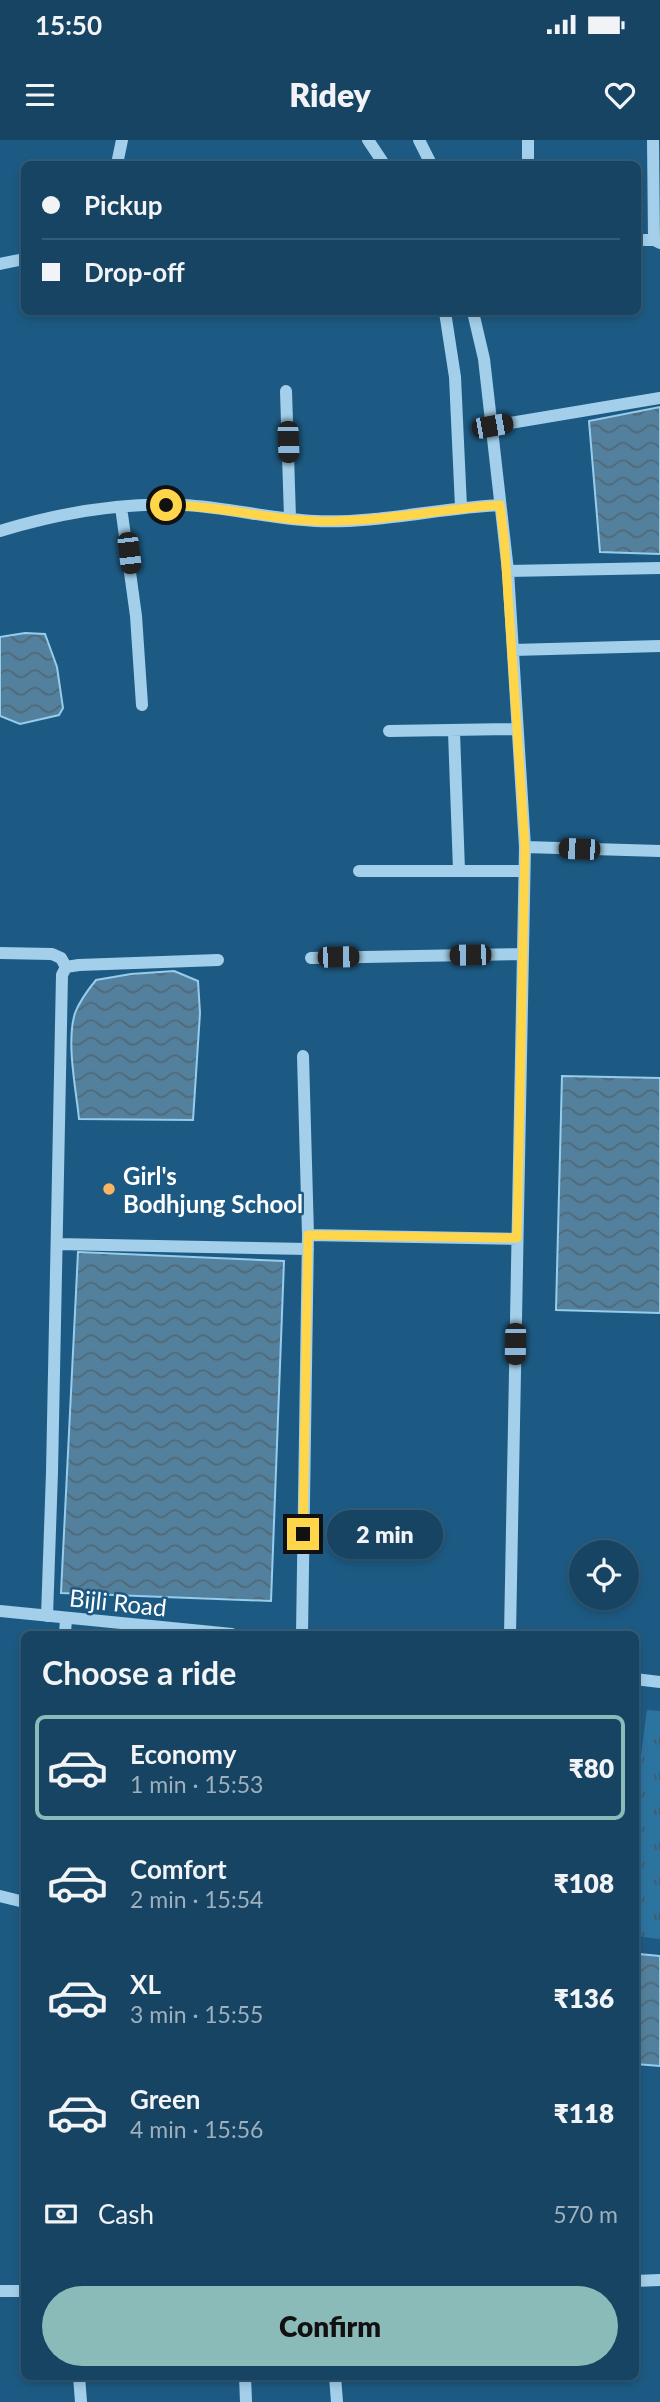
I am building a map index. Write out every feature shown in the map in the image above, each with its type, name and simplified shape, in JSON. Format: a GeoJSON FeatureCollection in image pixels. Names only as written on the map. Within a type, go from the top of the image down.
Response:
{"type":"FeatureCollection","features":[{"type":"Feature","properties":{"kind":"street"},"geometry":{"type":"LineString","coordinates":[[118,161],[122,140]]}},
{"type":"Feature","properties":{"kind":"street"},"geometry":{"type":"LineString","coordinates":[[368,140],[382,161]]}},
{"type":"Feature","properties":{"kind":"street"},"geometry":{"type":"LineString","coordinates":[[528,140],[528,161]]}},
{"type":"Feature","properties":{"kind":"street"},"geometry":{"type":"LineString","coordinates":[[653,140],[657,242]]}},
{"type":"Feature","properties":{"kind":"street"},"geometry":{"type":"LineString","coordinates":[[421,141],[430,161]]}},
{"type":"Feature","properties":{"kind":"street"},"geometry":{"type":"LineString","coordinates":[[0,264],[21,260]]}},
{"type":"Feature","properties":{"kind":"street"},"geometry":{"type":"LineString","coordinates":[[445,315],[455,377],[461,507]]}},
{"type":"Feature","properties":{"kind":"street"},"geometry":{"type":"LineString","coordinates":[[474,315],[484,359],[508,571],[525,847],[510,1631]]}},
{"type":"Feature","properties":{"kind":"street"},"geometry":{"type":"LineString","coordinates":[[286,391],[289,519]]}},
{"type":"Feature","properties":{"kind":"street"},"geometry":{"type":"LineString","coordinates":[[492,426],[660,398]]}},
{"type":"Feature","properties":{"kind":"street"},"geometry":{"type":"LineString","coordinates":[[0,531],[72,513],[121,506],[185,505],[289,519],[346,521],[500,505]]}},
{"type":"Feature","properties":{"kind":"street"},"geometry":{"type":"LineString","coordinates":[[121,506],[136,616],[142,705]]}},
{"type":"Feature","properties":{"kind":"street"},"geometry":{"type":"LineString","coordinates":[[508,571],[660,568]]}},
{"type":"Feature","properties":{"kind":"street"},"geometry":{"type":"LineString","coordinates":[[513,650],[660,646]]}},
{"type":"Feature","properties":{"kind":"street"},"geometry":{"type":"LineString","coordinates":[[389,731],[516,729]]}},
{"type":"Feature","properties":{"kind":"street"},"geometry":{"type":"LineString","coordinates":[[454,732],[459,870]]}},
{"type":"Feature","properties":{"kind":"street"},"geometry":{"type":"LineString","coordinates":[[525,847],[660,851]]}},
{"type":"Feature","properties":{"kind":"street"},"geometry":{"type":"LineString","coordinates":[[359,871],[524,871]]}},
{"type":"Feature","properties":{"kind":"street"},"geometry":{"type":"LineString","coordinates":[[0,953],[52,954],[61,958],[66,967]]}},
{"type":"Feature","properties":{"kind":"street"},"geometry":{"type":"LineString","coordinates":[[311,958],[523,954]]}},
{"type":"Feature","properties":{"kind":"street"},"geometry":{"type":"LineString","coordinates":[[66,967],[218,960]]}},
{"type":"Feature","properties":{"kind":"street"},"geometry":{"type":"LineString","coordinates":[[47,1616],[57,1244],[59,1033],[62,975],[66,967]]}},
{"type":"Feature","properties":{"kind":"street"},"geometry":{"type":"LineString","coordinates":[[302,1631],[308,1249],[303,1056]]}},
{"type":"Feature","properties":{"kind":"street"},"geometry":{"type":"LineString","coordinates":[[308,1235],[517,1238]]}},
{"type":"Feature","properties":{"kind":"street"},"geometry":{"type":"LineString","coordinates":[[57,1244],[308,1249]]}},
{"type":"Feature","properties":{"kind":"street","name":"Bijli Road"},"geometry":{"type":"LineString","coordinates":[[0,1611],[154,1631]]}},
{"type":"Feature","properties":{"kind":"street"},"geometry":{"type":"LineString","coordinates":[[65,1631],[66,1618]]}},
{"type":"Feature","properties":{"kind":"street"},"geometry":{"type":"LineString","coordinates":[[639,1679],[660,1682]]}},
{"type":"Feature","properties":{"kind":"street"},"geometry":{"type":"LineString","coordinates":[[0,1896],[21,1901]]}},
{"type":"Feature","properties":{"kind":"street"},"geometry":{"type":"LineString","coordinates":[[639,2281],[660,2280]]}},
{"type":"Feature","properties":{"kind":"street"},"geometry":{"type":"LineString","coordinates":[[0,2291],[21,2291]]}},
{"type":"Feature","properties":{"kind":"street"},"geometry":{"type":"LineString","coordinates":[[79,2380],[81,2402]]}},
{"type":"Feature","properties":{"kind":"street"},"geometry":{"type":"LineString","coordinates":[[245,2380],[246,2402]]}},
{"type":"Feature","properties":{"kind":"street"},"geometry":{"type":"LineString","coordinates":[[335,2380],[337,2402]]}},
{"type":"Feature","properties":{"kind":"green space"},"geometry":{"type":"Polygon","coordinates":[[[647,1710],[660,1711],[660,1939],[639,1936],[639,1770],[647,1710]]]}},
{"type":"Feature","properties":{"kind":"water"},"geometry":{"type":"Polygon","coordinates":[[[660,407],[660,554],[600,552],[589,421],[660,407]]]}},
{"type":"Feature","properties":{"kind":"water"},"geometry":{"type":"Polygon","coordinates":[[[25,633],[45,634],[57,667],[63,708],[59,715],[20,724],[0,716],[0,637],[25,633]]]}},
{"type":"Feature","properties":{"kind":"water"},"geometry":{"type":"Polygon","coordinates":[[[174,971],[198,981],[200,1013],[193,1120],[79,1119],[71,1038],[75,1013],[84,996],[96,980],[174,971]]]}},
{"type":"Feature","properties":{"kind":"water"},"geometry":{"type":"Polygon","coordinates":[[[562,1076],[660,1078],[660,1313],[556,1310],[562,1076]]]}},
{"type":"Feature","properties":{"kind":"water"},"geometry":{"type":"Polygon","coordinates":[[[78,1252],[284,1261],[271,1601],[61,1593],[78,1252]]]}},
{"type":"Feature","properties":{"kind":"water"},"geometry":{"type":"Polygon","coordinates":[[[639,1954],[660,1956],[660,2066],[639,2064],[639,1954]]]}},
{"type":"Feature","properties":{"kind":"place","name":"Girl's Bodhjung School"},"geometry":{"type":"Point","coordinates":[109,1189]}},
{"type":"Feature","properties":{"kind":"route"},"geometry":{"type":"LineString","coordinates":[[166,505],[314,521],[346,521],[500,505],[508,571],[525,847],[517,1238],[308,1235],[303,1534]]}}]}
